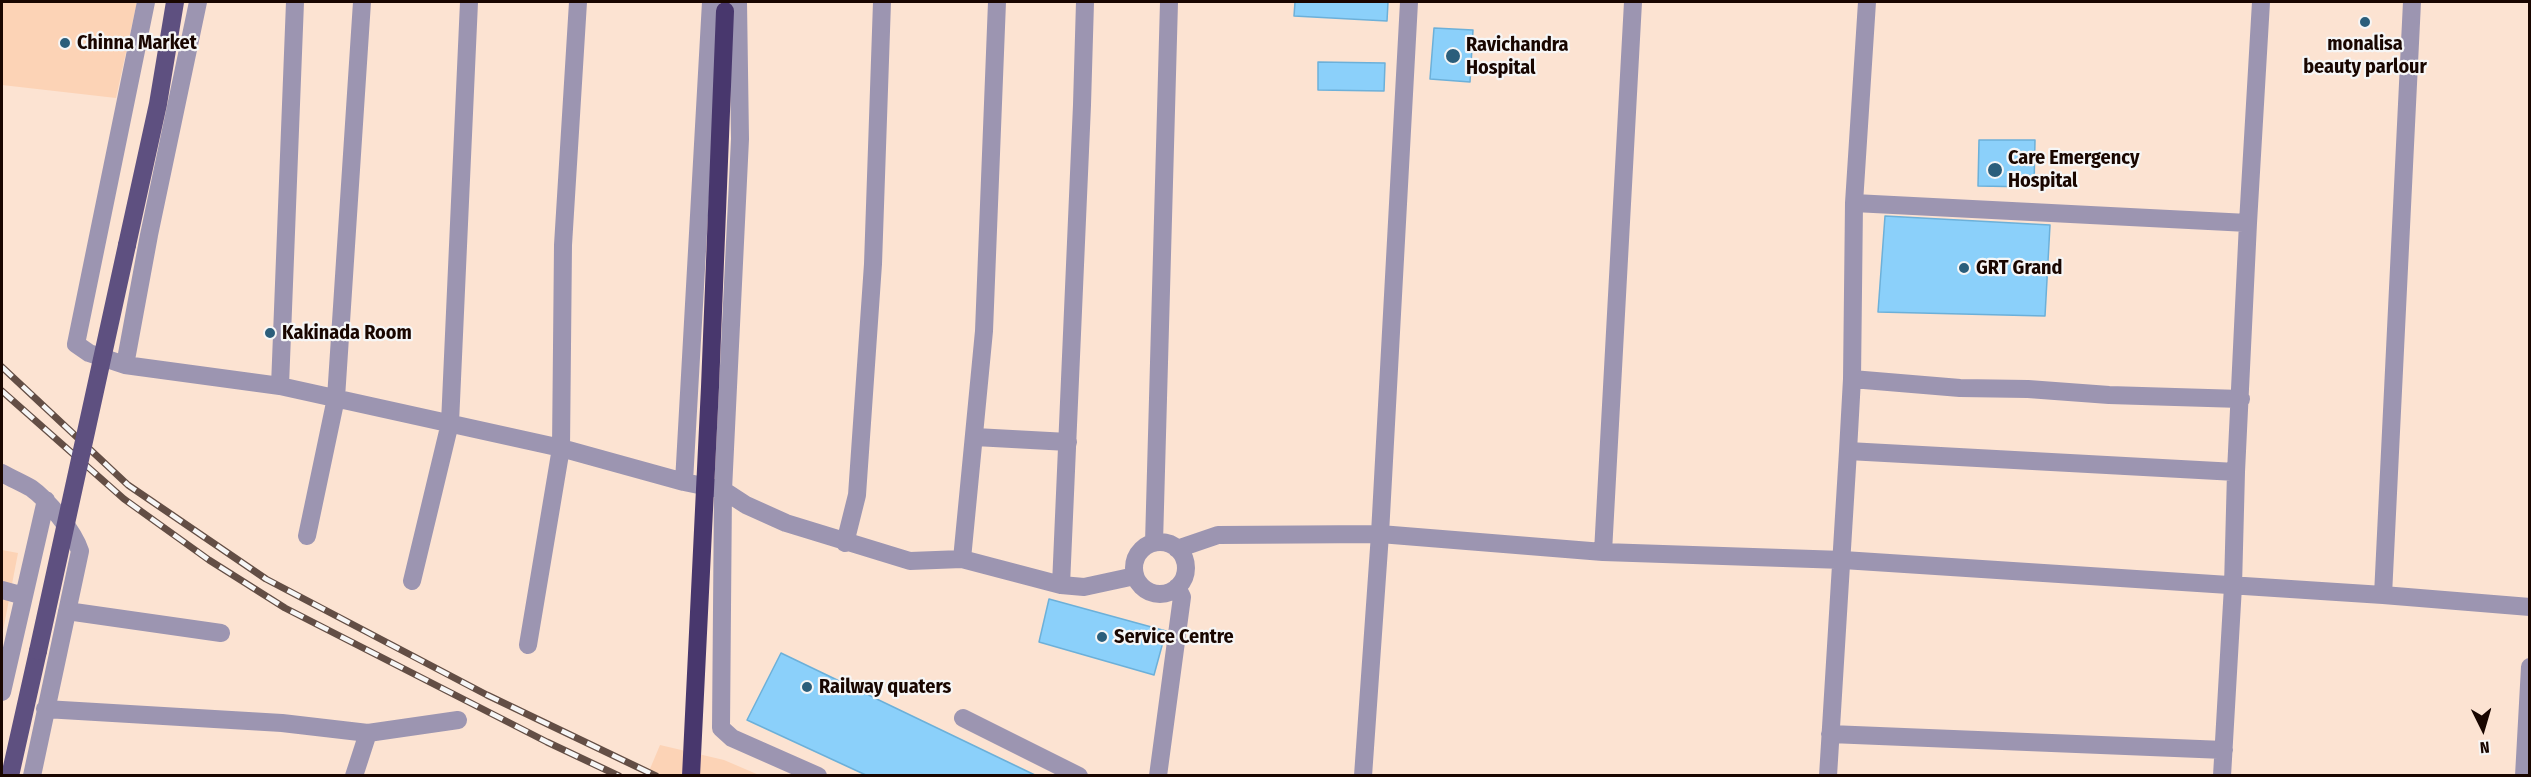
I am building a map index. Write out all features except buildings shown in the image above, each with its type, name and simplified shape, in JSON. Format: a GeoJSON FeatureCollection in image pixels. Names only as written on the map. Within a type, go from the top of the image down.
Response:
{"type":"FeatureCollection","features":[{"type":"Feature","properties":{"kind":"highway"},"geometry":{"type":"LineString","coordinates":[[691,776],[710,387],[724,5]]}},
{"type":"Feature","properties":{"kind":"main road"},"geometry":{"type":"LineString","coordinates":[[10,776],[158,104],[175,2]]}},
{"type":"Feature","properties":{"kind":"street"},"geometry":{"type":"LineString","coordinates":[[146,2],[76,344],[89,353],[125,365],[280,386],[561,448],[684,482],[723,490],[746,505],[786,523],[845,543],[910,561],[962,559],[1061,585],[1084,587],[1135,576]]}},
{"type":"Feature","properties":{"kind":"street"},"geometry":{"type":"LineString","coordinates":[[125,365],[149,234],[198,2]]}},
{"type":"Feature","properties":{"kind":"street"},"geometry":{"type":"LineString","coordinates":[[280,386],[295,2]]}},
{"type":"Feature","properties":{"kind":"street"},"geometry":{"type":"LineString","coordinates":[[307,536],[336,398],[362,2]]}},
{"type":"Feature","properties":{"kind":"street"},"geometry":{"type":"LineString","coordinates":[[412,581],[450,423],[469,2]]}},
{"type":"Feature","properties":{"kind":"street"},"geometry":{"type":"LineString","coordinates":[[528,645],[561,448],[563,245],[578,2]]}},
{"type":"Feature","properties":{"kind":"street"},"geometry":{"type":"LineString","coordinates":[[845,543],[857,495],[873,264],[882,2]]}},
{"type":"Feature","properties":{"kind":"street"},"geometry":{"type":"LineString","coordinates":[[962,559],[984,331],[990,132],[997,2]]}},
{"type":"Feature","properties":{"kind":"street"},"geometry":{"type":"LineString","coordinates":[[1061,585],[1085,2]]}},
{"type":"Feature","properties":{"kind":"street"},"geometry":{"type":"LineString","coordinates":[[1154,543],[1169,2]]}},
{"type":"Feature","properties":{"kind":"street"},"geometry":{"type":"LineString","coordinates":[[1363,776],[1380,534],[1409,2]]}},
{"type":"Feature","properties":{"kind":"street"},"geometry":{"type":"LineString","coordinates":[[1603,552],[1633,2]]}},
{"type":"Feature","properties":{"kind":"street"},"geometry":{"type":"LineString","coordinates":[[1828,776],[1843,560],[1852,379],[1854,203],[1866,2]]}},
{"type":"Feature","properties":{"kind":"street"},"geometry":{"type":"LineString","coordinates":[[2222,776],[2234,586],[2236,472],[2261,2]]}},
{"type":"Feature","properties":{"kind":"street"},"geometry":{"type":"LineString","coordinates":[[2383,595],[2412,2]]}},
{"type":"Feature","properties":{"kind":"street"},"geometry":{"type":"LineString","coordinates":[[684,482],[724,5]]}},
{"type":"Feature","properties":{"kind":"street"},"geometry":{"type":"LineString","coordinates":[[724,5],[740,139],[723,490],[721,728],[732,738],[818,776]]}},
{"type":"Feature","properties":{"kind":"street"},"geometry":{"type":"LineString","coordinates":[[1854,203],[2248,223]]}},
{"type":"Feature","properties":{"kind":"street"},"geometry":{"type":"LineString","coordinates":[[1852,379],[1960,388],[2028,388],[2109,395],[2241,399]]}},
{"type":"Feature","properties":{"kind":"street"},"geometry":{"type":"LineString","coordinates":[[975,437],[1068,442]]}},
{"type":"Feature","properties":{"kind":"street"},"geometry":{"type":"LineString","coordinates":[[1848,450],[2236,472]]}},
{"type":"Feature","properties":{"kind":"street"},"geometry":{"type":"LineString","coordinates":[[2,473],[39,495],[77,541],[80,551],[32,776]]}},
{"type":"Feature","properties":{"kind":"street"},"geometry":{"type":"LineString","coordinates":[[2,692],[4,671],[24,596],[39,495]]}},
{"type":"Feature","properties":{"kind":"street"},"geometry":{"type":"LineString","coordinates":[[1177,549],[1218,535],[1380,534],[1603,552],[1843,560],[2383,595],[2529,607]]}},
{"type":"Feature","properties":{"kind":"street"},"geometry":{"type":"LineString","coordinates":[[1162,542],[1177,549],[1185,564],[1185,572],[1177,587],[1162,594],[1153,593],[1139,584],[1135,576],[1134,568],[1139,552],[1154,543],[1162,542]]}},
{"type":"Feature","properties":{"kind":"street"},"geometry":{"type":"LineString","coordinates":[[1158,776],[1182,597],[1177,587]]}},
{"type":"Feature","properties":{"kind":"street"},"geometry":{"type":"LineString","coordinates":[[2,590],[24,596]]}},
{"type":"Feature","properties":{"kind":"street"},"geometry":{"type":"LineString","coordinates":[[67,611],[221,633]]}},
{"type":"Feature","properties":{"kind":"street"},"geometry":{"type":"LineString","coordinates":[[2524,776],[2529,667]]}},
{"type":"Feature","properties":{"kind":"street"},"geometry":{"type":"LineString","coordinates":[[45,709],[282,723],[368,733],[458,720]]}},
{"type":"Feature","properties":{"kind":"street"},"geometry":{"type":"LineString","coordinates":[[963,718],[1079,776]]}},
{"type":"Feature","properties":{"kind":"street"},"geometry":{"type":"LineString","coordinates":[[354,776],[368,733]]}},
{"type":"Feature","properties":{"kind":"street"},"geometry":{"type":"LineString","coordinates":[[1830,734],[2224,750]]}},
{"type":"Feature","properties":{"kind":"shaded area","name":"Chinna Market"},"geometry":{"type":"Polygon","coordinates":[[[2,2],[137,2],[116,98],[2,85],[2,2]]]}},
{"type":"Feature","properties":{"kind":"shaded area"},"geometry":{"type":"Polygon","coordinates":[[[2,550],[18,553],[2,636],[2,550]]]}},
{"type":"Feature","properties":{"kind":"shaded area"},"geometry":{"type":"Polygon","coordinates":[[[660,745],[724,760],[759,775],[647,776],[660,745]]]}},
{"type":"Feature","properties":{"kind":"railway"},"geometry":{"type":"LineString","coordinates":[[2,367],[128,485],[266,579],[487,695],[656,776]]}},
{"type":"Feature","properties":{"kind":"railway"},"geometry":{"type":"LineString","coordinates":[[2,391],[124,499],[209,560],[285,608],[547,742],[619,776]]}},
{"type":"Feature","properties":{"kind":"place","name":"monalisa beauty parlour"},"geometry":{"type":"Point","coordinates":[2365,22]}},
{"type":"Feature","properties":{"kind":"place","name":"Chinna Market"},"geometry":{"type":"Point","coordinates":[65,43]}},
{"type":"Feature","properties":{"kind":"place","name":"Ravichandra Hospital"},"geometry":{"type":"Point","coordinates":[1453,56]}},
{"type":"Feature","properties":{"kind":"place","name":"Care Emergency Hospital"},"geometry":{"type":"Point","coordinates":[1995,170]}},
{"type":"Feature","properties":{"kind":"place","name":"GRT Grand"},"geometry":{"type":"Point","coordinates":[1964,268]}},
{"type":"Feature","properties":{"kind":"place","name":"Kakinada Room"},"geometry":{"type":"Point","coordinates":[270,333]}},
{"type":"Feature","properties":{"kind":"place","name":"Service Centre"},"geometry":{"type":"Point","coordinates":[1102,637]}},
{"type":"Feature","properties":{"kind":"place","name":"Railway quaters"},"geometry":{"type":"Point","coordinates":[807,687]}}]}
